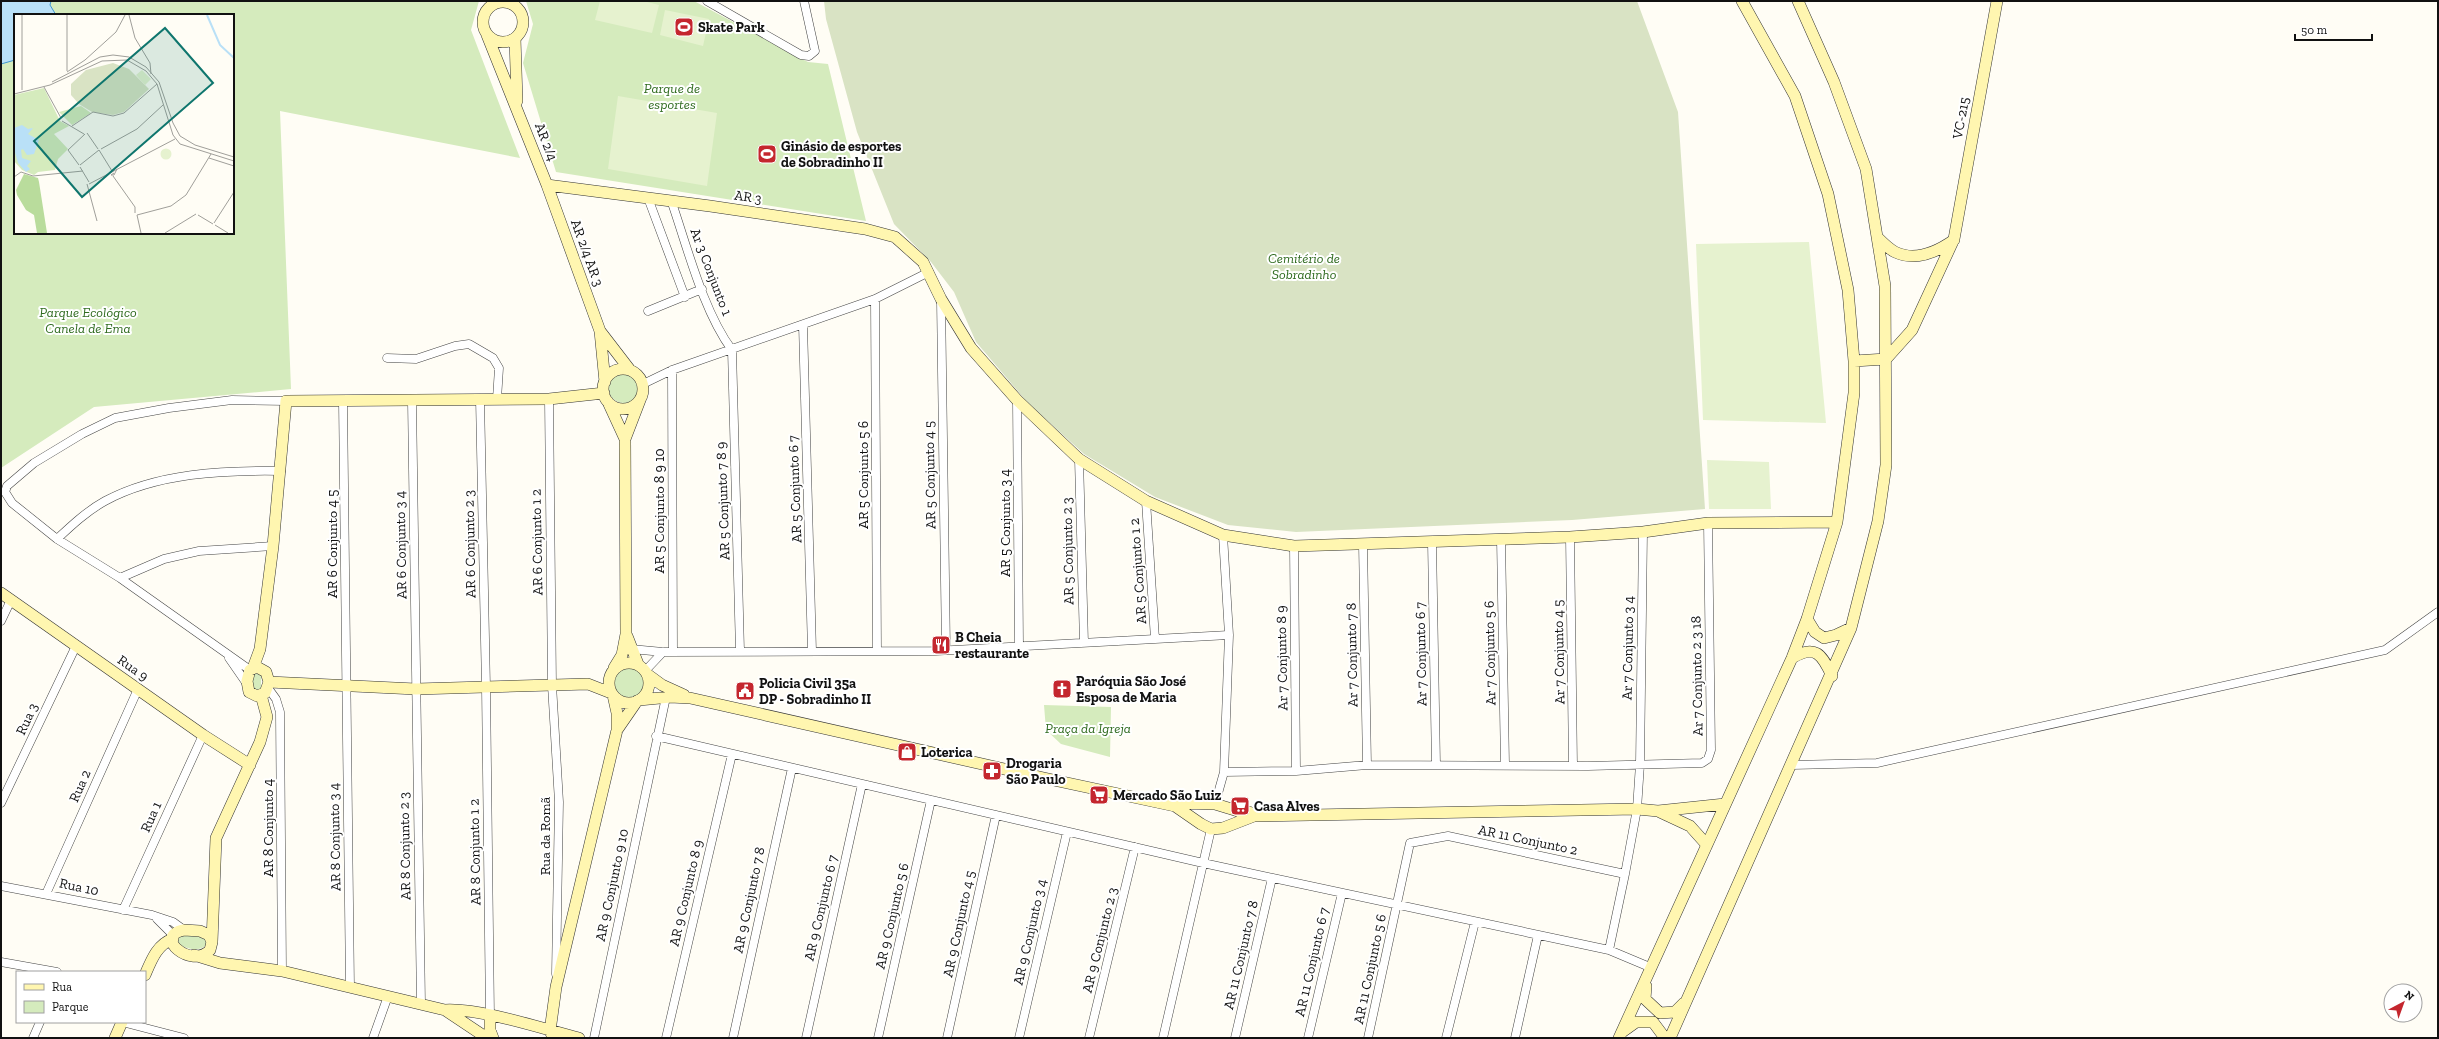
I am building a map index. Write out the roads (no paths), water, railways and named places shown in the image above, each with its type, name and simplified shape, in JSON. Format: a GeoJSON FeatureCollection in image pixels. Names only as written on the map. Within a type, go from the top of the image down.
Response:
{"type":"FeatureCollection","features":[{"type":"Feature","properties":{"kind":"street"},"geometry":{"type":"LineString","coordinates":[[707,1],[721,5],[802,55],[809,56],[815,51],[804,1]]}},
{"type":"Feature","properties":{"kind":"street"},"geometry":{"type":"LineString","coordinates":[[1621,1035],[1792,658],[1807,619],[1836,522],[1854,393],[1854,361],[1848,290],[1828,194],[1795,96],[1742,1]]}},
{"type":"Feature","properties":{"kind":"street"},"geometry":{"type":"LineString","coordinates":[[1670,1038],[1832,676],[1851,628],[1878,521],[1884,479],[1886,359],[1885,286],[1866,169],[1834,82],[1798,1]]}},
{"type":"Feature","properties":{"kind":"street","name":"VC-215"},"geometry":{"type":"LineString","coordinates":[[1886,359],[1912,330],[1954,239],[1997,1]]}},
{"type":"Feature","properties":{"kind":"street"},"geometry":{"type":"LineString","coordinates":[[497,2],[518,5],[523,20],[522,30],[515,38],[500,42],[487,35],[483,26],[483,16],[488,8],[497,2]]}},
{"type":"Feature","properties":{"kind":"street","name":"AR 2/4"},"geometry":{"type":"LineString","coordinates":[[487,35],[547,185]]}},
{"type":"Feature","properties":{"kind":"street"},"geometry":{"type":"LineString","coordinates":[[515,38],[517,110]]}},
{"type":"Feature","properties":{"kind":"street","name":"AR 3"},"geometry":{"type":"LineString","coordinates":[[547,185],[671,200],[865,229],[895,237],[923,262],[941,299],[972,348],[1017,400],[1079,459],[1146,501],[1223,535],[1294,546],[1570,537],[1643,532],[1708,523],[1836,522]]}},
{"type":"Feature","properties":{"kind":"street","name":"AR 2/4 AR 3"},"geometry":{"type":"LineString","coordinates":[[547,185],[600,330]]}},
{"type":"Feature","properties":{"kind":"street"},"geometry":{"type":"LineString","coordinates":[[648,198],[685,297]]}},
{"type":"Feature","properties":{"kind":"street","name":"Ar 3 Conjunto 1"},"geometry":{"type":"LineString","coordinates":[[671,200],[702,289],[720,331],[732,350]]}},
{"type":"Feature","properties":{"kind":"street"},"geometry":{"type":"LineString","coordinates":[[1878,238],[1895,252],[1916,257],[1935,252],[1954,239]]}},
{"type":"Feature","properties":{"kind":"street"},"geometry":{"type":"LineString","coordinates":[[643,384],[672,370],[803,325],[875,298],[929,272]]}},
{"type":"Feature","properties":{"kind":"street"},"geometry":{"type":"LineString","coordinates":[[648,311],[702,289]]}},
{"type":"Feature","properties":{"kind":"street","name":"AR 5 Conjunto 5 6"},"geometry":{"type":"LineString","coordinates":[[875,298],[877,651]]}},
{"type":"Feature","properties":{"kind":"street","name":"AR 5 Conjunto 4 5"},"geometry":{"type":"LineString","coordinates":[[941,299],[946,650]]}},
{"type":"Feature","properties":{"kind":"street","name":"AR 5 Conjunto 6 7"},"geometry":{"type":"LineString","coordinates":[[803,325],[812,651]]}},
{"type":"Feature","properties":{"kind":"street"},"geometry":{"type":"LineString","coordinates":[[552,1034],[556,987],[616,730],[617,713],[609,678],[622,655],[626,634],[625,440],[643,392],[643,384],[640,378],[630,370],[600,330]]}},
{"type":"Feature","properties":{"kind":"street"},"geometry":{"type":"LineString","coordinates":[[600,330],[605,392],[625,440]]}},
{"type":"Feature","properties":{"kind":"street"},"geometry":{"type":"LineString","coordinates":[[387,358],[416,359],[455,346],[469,344],[493,358],[499,368],[497,399]]}},
{"type":"Feature","properties":{"kind":"street","name":"AR 5 Conjunto 7 8 9"},"geometry":{"type":"LineString","coordinates":[[732,350],[740,651]]}},
{"type":"Feature","properties":{"kind":"street"},"geometry":{"type":"LineString","coordinates":[[1854,361],[1886,359]]}},
{"type":"Feature","properties":{"kind":"street"},"geometry":{"type":"LineString","coordinates":[[605,392],[608,377],[618,370],[630,370]]}},
{"type":"Feature","properties":{"kind":"street","name":"AR 5 Conjunto 8 9 10"},"geometry":{"type":"LineString","coordinates":[[672,370],[673,652]]}},
{"type":"Feature","properties":{"kind":"street"},"geometry":{"type":"LineString","coordinates":[[266,671],[262,668],[252,669],[225,653],[120,578],[57,539],[8,498],[5,492],[7,486],[34,463],[70,441],[115,418],[169,408],[232,400],[412,401],[548,399],[605,392]]}},
{"type":"Feature","properties":{"kind":"street"},"geometry":{"type":"LineString","coordinates":[[605,392],[620,409],[628,408],[640,400]]}},
{"type":"Feature","properties":{"kind":"street","name":"AR 6 Conjunto 2 3"},"geometry":{"type":"LineString","coordinates":[[480,399],[486,687]]}},
{"type":"Feature","properties":{"kind":"street","name":"AR 6 Conjunto 1 2"},"geometry":{"type":"LineString","coordinates":[[548,399],[552,685]]}},
{"type":"Feature","properties":{"kind":"street","name":"AR 5 Conjunto 3 4"},"geometry":{"type":"LineString","coordinates":[[1017,400],[1019,645]]}},
{"type":"Feature","properties":{"kind":"street"},"geometry":{"type":"LineString","coordinates":[[247,684],[260,649],[281,471],[286,401]]}},
{"type":"Feature","properties":{"kind":"street","name":"AR 6 Conjunto 4 5"},"geometry":{"type":"LineString","coordinates":[[343,401],[346,687]]}},
{"type":"Feature","properties":{"kind":"street","name":"AR 6 Conjunto 3 4"},"geometry":{"type":"LineString","coordinates":[[412,401],[416,689]]}},
{"type":"Feature","properties":{"kind":"street","name":"AR 5 Conjunto 2 3"},"geometry":{"type":"LineString","coordinates":[[1079,459],[1084,643]]}},
{"type":"Feature","properties":{"kind":"street"},"geometry":{"type":"LineString","coordinates":[[57,539],[79,519],[105,501],[137,487],[178,478],[242,470],[281,471]]}},
{"type":"Feature","properties":{"kind":"street","name":"AR 5 Conjunto 1 2"},"geometry":{"type":"LineString","coordinates":[[1146,501],[1156,639]]}},
{"type":"Feature","properties":{"kind":"street","name":"Ar 7 Conjunto 2 3 18"},"geometry":{"type":"LineString","coordinates":[[1640,764],[1702,763],[1708,759],[1711,750],[1708,523]]}},
{"type":"Feature","properties":{"kind":"street","name":"Ar 7 Conjunto 3 4"},"geometry":{"type":"LineString","coordinates":[[1625,874],[1636,809],[1640,764],[1643,532]]}},
{"type":"Feature","properties":{"kind":"street"},"geometry":{"type":"LineString","coordinates":[[1223,535],[1229,635],[1224,772],[1220,805],[1226,817],[1223,828]]}},
{"type":"Feature","properties":{"kind":"street","name":"Ar 7 Conjunto 4 5"},"geometry":{"type":"LineString","coordinates":[[1570,537],[1573,766]]}},
{"type":"Feature","properties":{"kind":"street","name":"Ar 7 Conjunto 5 6"},"geometry":{"type":"LineString","coordinates":[[1501,539],[1506,766]]}},
{"type":"Feature","properties":{"kind":"street","name":"Ar 7 Conjunto 6 7"},"geometry":{"type":"LineString","coordinates":[[1432,542],[1436,765]]}},
{"type":"Feature","properties":{"kind":"street","name":"Ar 7 Conjunto 7 8"},"geometry":{"type":"LineString","coordinates":[[1363,544],[1367,765]]}},
{"type":"Feature","properties":{"kind":"street"},"geometry":{"type":"LineString","coordinates":[[120,578],[164,559],[199,551],[273,546]]}},
{"type":"Feature","properties":{"kind":"street","name":"Ar 7 Conjunto 8 9"},"geometry":{"type":"LineString","coordinates":[[1294,546],[1296,771]]}},
{"type":"Feature","properties":{"kind":"street","name":"Rua 9"},"geometry":{"type":"LineString","coordinates":[[1,593],[203,735],[250,765]]}},
{"type":"Feature","properties":{"kind":"street"},"geometry":{"type":"LineString","coordinates":[[1,620],[11,600]]}},
{"type":"Feature","properties":{"kind":"street"},"geometry":{"type":"LineString","coordinates":[[1792,765],[1877,763],[2385,650],[2438,612]]}},
{"type":"Feature","properties":{"kind":"street"},"geometry":{"type":"LineString","coordinates":[[1807,619],[1814,632],[1824,638],[1836,635],[1851,628]]}},
{"type":"Feature","properties":{"kind":"street"},"geometry":{"type":"LineString","coordinates":[[616,730],[647,691],[649,679],[631,650],[626,634]]}},
{"type":"Feature","properties":{"kind":"street"},"geometry":{"type":"LineString","coordinates":[[631,650],[663,652],[946,650],[1229,635]]}},
{"type":"Feature","properties":{"kind":"street","name":"Rua 3"},"geometry":{"type":"LineString","coordinates":[[1,803],[76,646]]}},
{"type":"Feature","properties":{"kind":"street"},"geometry":{"type":"LineString","coordinates":[[150,964],[164,954],[180,953],[202,955],[212,945],[215,918],[213,906],[216,838],[260,742],[267,717],[266,671],[260,649]]}},
{"type":"Feature","properties":{"kind":"street"},"geometry":{"type":"LineString","coordinates":[[1792,658],[1803,651],[1815,652],[1825,660],[1832,676]]}},
{"type":"Feature","properties":{"kind":"street"},"geometry":{"type":"LineString","coordinates":[[643,670],[663,652]]}},
{"type":"Feature","properties":{"kind":"street"},"geometry":{"type":"LineString","coordinates":[[225,653],[253,694],[266,689],[346,687],[416,689],[590,684],[612,694],[621,701],[638,701],[666,697],[690,698],[1044,778],[1176,806],[1201,824],[1212,829],[1223,828],[1254,816],[1636,809],[1658,811],[1725,804]]}},
{"type":"Feature","properties":{"kind":"street"},"geometry":{"type":"LineString","coordinates":[[590,684],[625,663],[643,670],[662,685],[690,698]]}},
{"type":"Feature","properties":{"kind":"street","name":"Rua da Romã"},"geometry":{"type":"LineString","coordinates":[[552,685],[559,802],[556,987]]}},
{"type":"Feature","properties":{"kind":"street","name":"AR 8 Conjunto 3 4"},"geometry":{"type":"LineString","coordinates":[[346,687],[350,987]]}},
{"type":"Feature","properties":{"kind":"street","name":"AR 8 Conjunto 1 2"},"geometry":{"type":"LineString","coordinates":[[486,687],[490,1016]]}},
{"type":"Feature","properties":{"kind":"street","name":"Rua 2"},"geometry":{"type":"LineString","coordinates":[[46,894],[138,689]]}},
{"type":"Feature","properties":{"kind":"street","name":"AR 8 Conjunto 4"},"geometry":{"type":"LineString","coordinates":[[266,689],[276,699],[280,712],[282,972]]}},
{"type":"Feature","properties":{"kind":"street","name":"AR 8 Conjunto 2 3"},"geometry":{"type":"LineString","coordinates":[[416,689],[420,1004]]}},
{"type":"Feature","properties":{"kind":"street","name":"AR 9 Conjunto 9 10"},"geometry":{"type":"LineString","coordinates":[[594,1038],[656,736],[666,697]]}},
{"type":"Feature","properties":{"kind":"street","name":"Rua 1"},"geometry":{"type":"LineString","coordinates":[[123,910],[203,735]]}},
{"type":"Feature","properties":{"kind":"street"},"geometry":{"type":"LineString","coordinates":[[656,736],[1203,863],[1609,950],[1652,968]]}},
{"type":"Feature","properties":{"kind":"street","name":"AR 9 Conjunto 8 9"},"geometry":{"type":"LineString","coordinates":[[666,1038],[732,754]]}},
{"type":"Feature","properties":{"kind":"street"},"geometry":{"type":"LineString","coordinates":[[1224,772],[1296,771],[1367,765],[1573,766],[1640,764]]}},
{"type":"Feature","properties":{"kind":"street","name":"AR 9 Conjunto 7 8"},"geometry":{"type":"LineString","coordinates":[[733,1038],[792,768]]}},
{"type":"Feature","properties":{"kind":"street","name":"AR 9 Conjunto 6 7"},"geometry":{"type":"LineString","coordinates":[[806,1038],[862,784]]}},
{"type":"Feature","properties":{"kind":"street","name":"AR 9 Conjunto 5 6"},"geometry":{"type":"LineString","coordinates":[[878,1038],[931,800]]}},
{"type":"Feature","properties":{"kind":"street"},"geometry":{"type":"LineString","coordinates":[[1176,806],[1179,803],[1220,805],[1249,812],[1254,816]]}},
{"type":"Feature","properties":{"kind":"street"},"geometry":{"type":"LineString","coordinates":[[1201,824],[1199,815],[1203,803]]}},
{"type":"Feature","properties":{"kind":"street"},"geometry":{"type":"LineString","coordinates":[[1658,811],[1690,826],[1707,845]]}},
{"type":"Feature","properties":{"kind":"street","name":"AR 9 Conjunto 4 5"},"geometry":{"type":"LineString","coordinates":[[947,1038],[996,815]]}},
{"type":"Feature","properties":{"kind":"street"},"geometry":{"type":"LineString","coordinates":[[1163,1038],[1212,829]]}},
{"type":"Feature","properties":{"kind":"street","name":"AR 9 Conjunto 3 4"},"geometry":{"type":"LineString","coordinates":[[1019,1038],[1067,832]]}},
{"type":"Feature","properties":{"kind":"street","name":"AR 11 Conjunto 2"},"geometry":{"type":"LineString","coordinates":[[1397,905],[1410,844],[1448,836],[1625,874]]}},
{"type":"Feature","properties":{"kind":"street","name":"AR 9 Conjunto 2 3"},"geometry":{"type":"LineString","coordinates":[[1089,1038],[1135,847]]}},
{"type":"Feature","properties":{"kind":"street"},"geometry":{"type":"LineString","coordinates":[[1609,950],[1625,874]]}},
{"type":"Feature","properties":{"kind":"street","name":"AR 11 Conjunto 7 8"},"geometry":{"type":"LineString","coordinates":[[1235,1038],[1272,878]]}},
{"type":"Feature","properties":{"kind":"street","name":"Rua 10"},"geometry":{"type":"LineString","coordinates":[[1,886],[152,915],[173,922],[184,930]]}},
{"type":"Feature","properties":{"kind":"street","name":"AR 11 Conjunto 6 7"},"geometry":{"type":"LineString","coordinates":[[1308,1038],[1342,893]]}},
{"type":"Feature","properties":{"kind":"street","name":"AR 11 Conjunto 5 6"},"geometry":{"type":"LineString","coordinates":[[1368,1038],[1397,905]]}},
{"type":"Feature","properties":{"kind":"street"},"geometry":{"type":"LineString","coordinates":[[200,931],[208,921],[213,906]]}},
{"type":"Feature","properties":{"kind":"street"},"geometry":{"type":"LineString","coordinates":[[152,915],[174,937],[174,948],[180,953]]}},
{"type":"Feature","properties":{"kind":"street"},"geometry":{"type":"LineString","coordinates":[[1446,1038],[1474,922]]}},
{"type":"Feature","properties":{"kind":"street"},"geometry":{"type":"LineString","coordinates":[[146,973],[161,946],[184,930],[200,931],[209,935],[212,945],[238,965]]}},
{"type":"Feature","properties":{"kind":"street"},"geometry":{"type":"LineString","coordinates":[[1515,1038],[1538,935]]}},
{"type":"Feature","properties":{"kind":"street"},"geometry":{"type":"LineString","coordinates":[[194,955],[220,963],[282,972],[445,1010],[456,1009],[490,1016],[552,1034],[579,1038]]}},
{"type":"Feature","properties":{"kind":"street"},"geometry":{"type":"LineString","coordinates":[[1,962],[51,971]]}},
{"type":"Feature","properties":{"kind":"street"},"geometry":{"type":"LineString","coordinates":[[1646,980],[1645,999],[1660,1013],[1675,1012],[1688,999]]}},
{"type":"Feature","properties":{"kind":"street"},"geometry":{"type":"LineString","coordinates":[[373,1038],[388,996]]}},
{"type":"Feature","properties":{"kind":"street"},"geometry":{"type":"LineString","coordinates":[[445,1010],[487,1038]]}},
{"type":"Feature","properties":{"kind":"street"},"geometry":{"type":"LineString","coordinates":[[490,1016],[490,1030],[493,1038]]}},
{"type":"Feature","properties":{"kind":"street"},"geometry":{"type":"LineString","coordinates":[[1621,1035],[1636,1022],[1652,1022],[1665,1038]]}},
{"type":"Feature","properties":{"kind":"street"},"geometry":{"type":"LineString","coordinates":[[33,1038],[40,1023]]}},
{"type":"Feature","properties":{"kind":"street"},"geometry":{"type":"LineString","coordinates":[[115,1038],[122,1023]]}},
{"type":"Feature","properties":{"kind":"street"},"geometry":{"type":"LineString","coordinates":[[126,1023],[184,1038]]}},
{"type":"Feature","properties":{"kind":"street"},"geometry":{"type":"LineString","coordinates":[[542,1038],[552,1034]]}},
{"type":"Feature","properties":{"kind":"water"},"geometry":{"type":"Polygon","coordinates":[[[1,1],[51,1],[50,5],[55,14],[14,14],[14,60],[1,64],[1,1]]]}},
{"type":"Feature","properties":{"kind":"place","name":"Skate Park"},"geometry":{"type":"Point","coordinates":[684,27]}},
{"type":"Feature","properties":{"kind":"place","name":"Ginásio de esportes de Sobradinho II"},"geometry":{"type":"Point","coordinates":[767,154]}},
{"type":"Feature","properties":{"kind":"place","name":"B Cheia restaurante"},"geometry":{"type":"Point","coordinates":[941,645]}},
{"type":"Feature","properties":{"kind":"place","name":"Paróquia São José Esposa de Maria"},"geometry":{"type":"Point","coordinates":[1062,689]}},
{"type":"Feature","properties":{"kind":"place","name":"Policia Civil 35a DP - Sobradinho II"},"geometry":{"type":"Point","coordinates":[745,691]}},
{"type":"Feature","properties":{"kind":"place","name":"Loterica"},"geometry":{"type":"Point","coordinates":[907,752]}},
{"type":"Feature","properties":{"kind":"place","name":"Drogaria São Paulo"},"geometry":{"type":"Point","coordinates":[992,771]}},
{"type":"Feature","properties":{"kind":"place","name":"Mercado São Luiz"},"geometry":{"type":"Point","coordinates":[1099,795]}},
{"type":"Feature","properties":{"kind":"place","name":"Casa Alves"},"geometry":{"type":"Point","coordinates":[1240,806]}},
{"type":"Feature","properties":{"kind":"park label","name":"Parque de esportes"},"geometry":{"type":"Point","coordinates":[672,96]}},
{"type":"Feature","properties":{"kind":"park label","name":"Cemitério de Sobradinho"},"geometry":{"type":"Point","coordinates":[1304,266]}},
{"type":"Feature","properties":{"kind":"park label","name":"Parque Ecológico Canela de Ema"},"geometry":{"type":"Point","coordinates":[88,320]}},
{"type":"Feature","properties":{"kind":"park label","name":"Praça da Igreja"},"geometry":{"type":"Point","coordinates":[1088,728]}}]}
